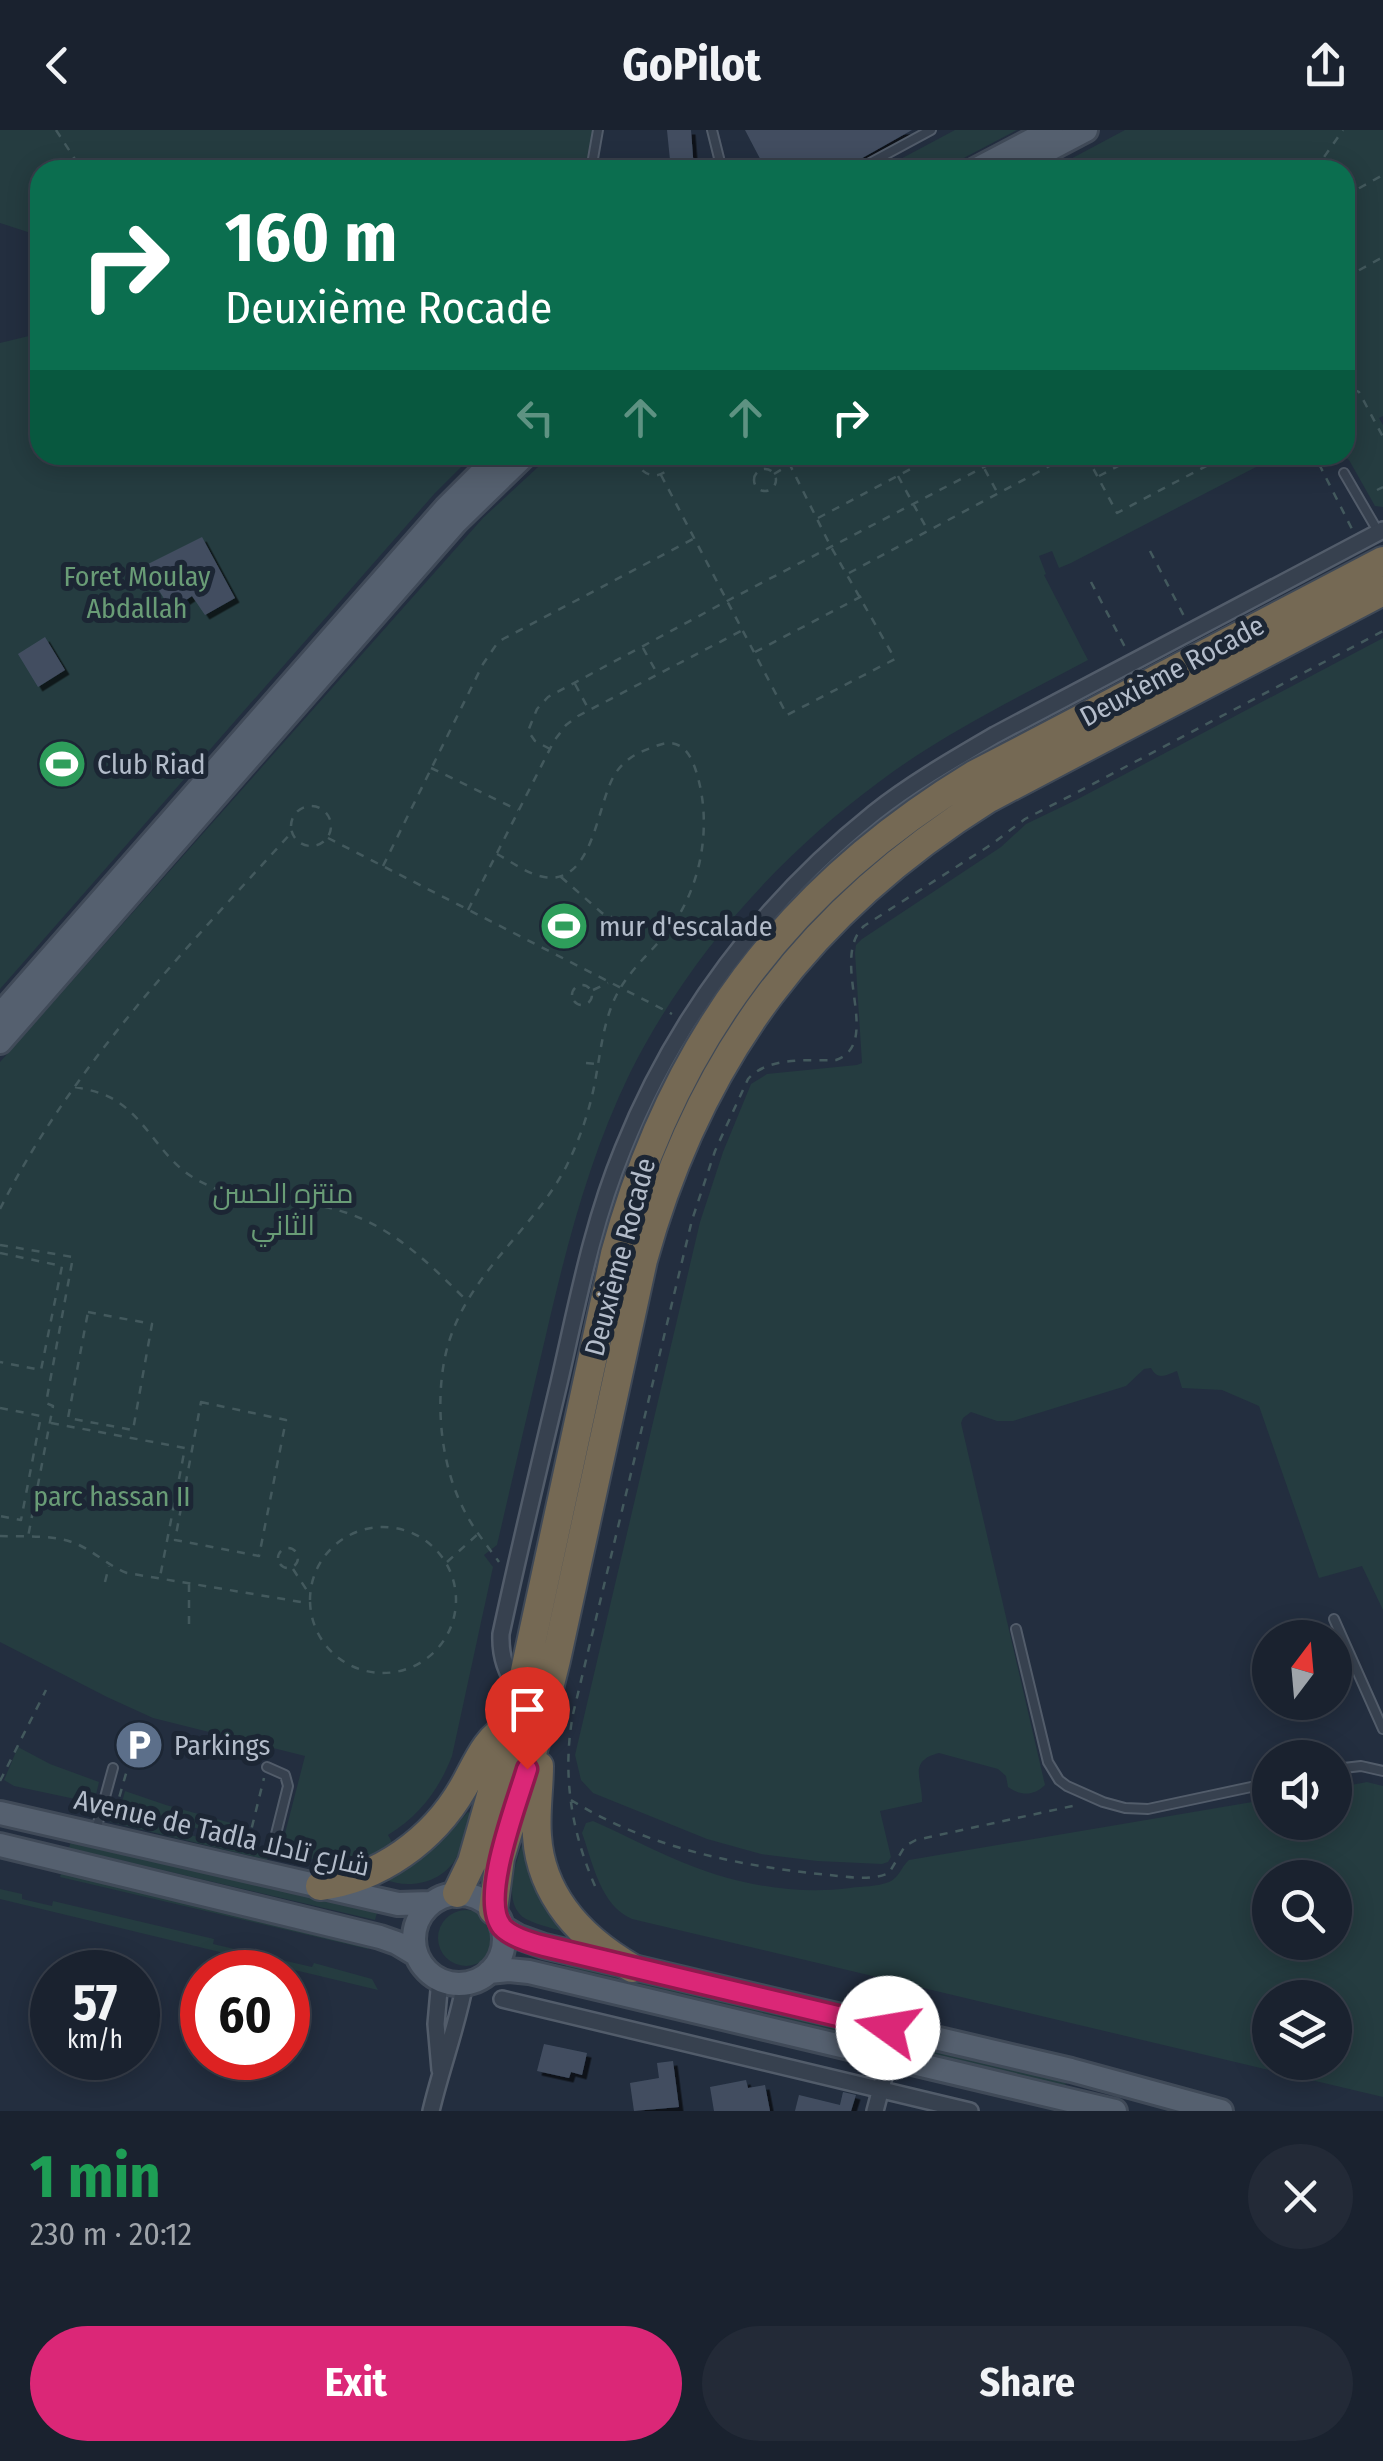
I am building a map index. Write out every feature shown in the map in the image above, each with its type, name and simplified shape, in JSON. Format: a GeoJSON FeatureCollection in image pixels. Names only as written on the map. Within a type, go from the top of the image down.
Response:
{"type":"FeatureCollection","features":[{"type":"Feature","properties":{"kind":"highway","name":"Deuxième Rocade"},"geometry":{"type":"LineString","coordinates":[[498,1918],[500,1858],[523,1733],[520,1694],[615,1254],[648,1150],[670,1100],[710,1028],[793,920],[842,871],[894,828],[974,775],[1382,541]]}},
{"type":"Feature","properties":{"kind":"highway","name":"Deuxième Rocade"},"geometry":{"type":"LineString","coordinates":[[444,1898],[472,1862],[523,1733],[552,1679],[653,1222],[697,1112],[757,1010],[806,948],[848,906],[892,866],[955,819],[1383,592]]}},
{"type":"Feature","properties":{"kind":"highway"},"geometry":{"type":"LineString","coordinates":[[320,1886],[370,1871],[428,1836],[462,1792],[488,1744],[499,1732],[523,1733],[538,1760],[537,1841],[544,1876],[575,1924],[632,1968]]}},
{"type":"Feature","properties":{"kind":"main road"},"geometry":{"type":"LineString","coordinates":[[994,160],[1051,130]]}},
{"type":"Feature","properties":{"kind":"main road"},"geometry":{"type":"LineString","coordinates":[[1029,160],[1086,130]]}},
{"type":"Feature","properties":{"kind":"main road"},"geometry":{"type":"LineString","coordinates":[[0,1015],[446,508],[489,465]]}},
{"type":"Feature","properties":{"kind":"main road"},"geometry":{"type":"LineString","coordinates":[[0,1042],[456,522],[515,465]]}},
{"type":"Feature","properties":{"kind":"main road","name":"Avenue de Tadla شارع تادلا"},"geometry":{"type":"LineString","coordinates":[[0,1813],[398,1904],[444,1898]]}},
{"type":"Feature","properties":{"kind":"main road"},"geometry":{"type":"LineString","coordinates":[[0,1845],[380,1937],[417,1955]]}},
{"type":"Feature","properties":{"kind":"main road"},"geometry":{"type":"LineString","coordinates":[[1115,2111],[529,1972],[490,1972],[465,1983],[440,1979],[422,1965],[417,1955],[415,1927],[421,1914],[444,1898],[477,1897],[519,1937],[544,1946],[1071,2070],[1221,2111]]}},
{"type":"Feature","properties":{"kind":"main road"},"geometry":{"type":"LineString","coordinates":[[490,1972],[502,1951],[498,1918]]}},
{"type":"Feature","properties":{"kind":"street"},"geometry":{"type":"LineString","coordinates":[[520,1694],[506,1671],[500,1647],[512,1578],[598,1219],[652,1084],[687,1021],[728,962],[822,858],[934,770],[1359,543],[1382,541]]}},
{"type":"Feature","properties":{"kind":"street"},"geometry":{"type":"LineString","coordinates":[[440,1979],[436,2024],[440,2072]]}},
{"type":"Feature","properties":{"kind":"street"},"geometry":{"type":"LineString","coordinates":[[431,2111],[465,1983]]}},
{"type":"Feature","properties":{"kind":"street"},"geometry":{"type":"LineString","coordinates":[[502,1999],[970,2111]]}},
{"type":"Feature","properties":{"kind":"street"},"geometry":{"type":"LineString","coordinates":[[876,2111],[890,2058]]}},
{"type":"Feature","properties":{"kind":"lane"},"geometry":{"type":"LineString","coordinates":[[593,160],[598,130]]}},
{"type":"Feature","properties":{"kind":"lane"},"geometry":{"type":"LineString","coordinates":[[712,130],[720,160]]}},
{"type":"Feature","properties":{"kind":"lane"},"geometry":{"type":"LineString","coordinates":[[876,160],[932,130]]}},
{"type":"Feature","properties":{"kind":"lane"},"geometry":{"type":"LineString","coordinates":[[1344,474],[1382,541]]}},
{"type":"Feature","properties":{"kind":"lane"},"geometry":{"type":"LineString","coordinates":[[1334,1618],[1383,1730]]}},
{"type":"Feature","properties":{"kind":"lane"},"geometry":{"type":"LineString","coordinates":[[1016,1629],[1052,1772],[1067,1786],[1125,1808],[1148,1809],[1252,1787]]}},
{"type":"Feature","properties":{"kind":"lane"},"geometry":{"type":"LineString","coordinates":[[267,1767],[280,1771],[288,1786],[275,1838]]}},
{"type":"Feature","properties":{"kind":"lane"},"geometry":{"type":"LineString","coordinates":[[1352,1767],[1383,1771]]}},
{"type":"Feature","properties":{"kind":"lane"},"geometry":{"type":"LineString","coordinates":[[95,1834],[112,1768]]}},
{"type":"Feature","properties":{"kind":"path"},"geometry":{"type":"LineString","coordinates":[[56,130],[76,160]]}},
{"type":"Feature","properties":{"kind":"path"},"geometry":{"type":"LineString","coordinates":[[1322,160],[1343,130]]}},
{"type":"Feature","properties":{"kind":"path"},"geometry":{"type":"LineString","coordinates":[[1355,191],[1383,176]]}},
{"type":"Feature","properties":{"kind":"path"},"geometry":{"type":"LineString","coordinates":[[1355,272],[1383,257]]}},
{"type":"Feature","properties":{"kind":"path"},"geometry":{"type":"LineString","coordinates":[[1355,389],[1383,437]]}},
{"type":"Feature","properties":{"kind":"path"},"geometry":{"type":"LineString","coordinates":[[639,465],[646,474],[661,475],[669,465]]}},
{"type":"Feature","properties":{"kind":"path"},"geometry":{"type":"LineString","coordinates":[[661,475],[787,715],[895,659],[790,465],[774,474]]}},
{"type":"Feature","properties":{"kind":"path"},"geometry":{"type":"LineString","coordinates":[[817,519],[918,465]]}},
{"type":"Feature","properties":{"kind":"path"},"geometry":{"type":"LineString","coordinates":[[981,465],[997,494]]}},
{"type":"Feature","properties":{"kind":"path"},"geometry":{"type":"LineString","coordinates":[[550,750],[532,739],[528,726],[543,702],[727,600],[989,465]]}},
{"type":"Feature","properties":{"kind":"path"},"geometry":{"type":"LineString","coordinates":[[847,573],[1051,465]]}},
{"type":"Feature","properties":{"kind":"path"},"geometry":{"type":"LineString","coordinates":[[1091,465],[1117,514],[1208,465]]}},
{"type":"Feature","properties":{"kind":"path"},"geometry":{"type":"LineString","coordinates":[[1097,476],[1119,465]]}},
{"type":"Feature","properties":{"kind":"path"},"geometry":{"type":"LineString","coordinates":[[1320,465],[1359,543]]}},
{"type":"Feature","properties":{"kind":"path"},"geometry":{"type":"LineString","coordinates":[[767,470],[774,474],[775,483],[770,490],[761,490],[754,484],[758,472],[767,470]]}},
{"type":"Feature","properties":{"kind":"path"},"geometry":{"type":"LineString","coordinates":[[898,476],[928,530]]}},
{"type":"Feature","properties":{"kind":"path"},"geometry":{"type":"LineString","coordinates":[[1377,490],[1383,487]]}},
{"type":"Feature","properties":{"kind":"path"},"geometry":{"type":"LineString","coordinates":[[383,866],[496,645],[694,538]]}},
{"type":"Feature","properties":{"kind":"path"},"geometry":{"type":"LineString","coordinates":[[1150,551],[1192,631]]}},
{"type":"Feature","properties":{"kind":"path"},"geometry":{"type":"LineString","coordinates":[[1092,582],[1133,662]]}},
{"type":"Feature","properties":{"kind":"path"},"geometry":{"type":"LineString","coordinates":[[754,653],[862,596]]}},
{"type":"Feature","properties":{"kind":"path"},"geometry":{"type":"LineString","coordinates":[[468,910],[566,725],[742,630]]}},
{"type":"Feature","properties":{"kind":"path"},"geometry":{"type":"LineString","coordinates":[[595,1886],[576,1835],[570,1800],[568,1752],[574,1714],[683,1256],[709,1168],[748,1079],[768,1065],[836,1060],[854,1048],[850,953],[854,938],[864,926],[1032,814],[1383,630]]}},
{"type":"Feature","properties":{"kind":"path"},"geometry":{"type":"LineString","coordinates":[[643,646],[658,675]]}},
{"type":"Feature","properties":{"kind":"path"},"geometry":{"type":"LineString","coordinates":[[574,682],[589,710]]}},
{"type":"Feature","properties":{"kind":"path"},"geometry":{"type":"LineString","coordinates":[[497,854],[536,875],[560,876],[578,863],[590,843],[611,782],[621,766],[636,753],[658,745],[672,743],[690,756],[701,792],[703,836],[698,869],[686,902],[620,988],[608,1020],[586,1119],[566,1166],[547,1198],[493,1262],[467,1301],[446,1357],[442,1433],[454,1486],[478,1534],[512,1578]]}},
{"type":"Feature","properties":{"kind":"path"},"geometry":{"type":"LineString","coordinates":[[432,768],[519,810]]}},
{"type":"Feature","properties":{"kind":"path"},"geometry":{"type":"LineString","coordinates":[[307,806],[326,812],[331,831],[328,838],[316,846],[301,844],[292,832],[295,813],[307,806]]}},
{"type":"Feature","properties":{"kind":"path"},"geometry":{"type":"LineString","coordinates":[[0,1210],[73,1087],[196,938],[292,832]]}},
{"type":"Feature","properties":{"kind":"path"},"geometry":{"type":"LineString","coordinates":[[328,838],[687,1021]]}},
{"type":"Feature","properties":{"kind":"path"},"geometry":{"type":"LineString","coordinates":[[560,876],[602,913],[640,932]]}},
{"type":"Feature","properties":{"kind":"path"},"geometry":{"type":"LineString","coordinates":[[592,991],[609,983]]}},
{"type":"Feature","properties":{"kind":"path"},"geometry":{"type":"LineString","coordinates":[[578,986],[592,991],[587,1005],[573,1000],[578,986]]}},
{"type":"Feature","properties":{"kind":"path"},"geometry":{"type":"LineString","coordinates":[[586,1064],[598,1064]]}},
{"type":"Feature","properties":{"kind":"path"},"geometry":{"type":"LineString","coordinates":[[73,1087],[118,1101],[176,1166],[204,1184],[248,1198],[322,1206],[378,1225],[432,1267],[467,1301]]}},
{"type":"Feature","properties":{"kind":"path"},"geometry":{"type":"LineString","coordinates":[[0,1245],[73,1257],[46,1404],[53,1406],[28,1537]]}},
{"type":"Feature","properties":{"kind":"path"},"geometry":{"type":"LineString","coordinates":[[0,1253],[62,1266],[41,1370],[0,1362]]}},
{"type":"Feature","properties":{"kind":"path"},"geometry":{"type":"LineString","coordinates":[[54,1308],[63,1310]]}},
{"type":"Feature","properties":{"kind":"path"},"geometry":{"type":"LineString","coordinates":[[88,1312],[152,1324],[132,1430],[129,1429],[68,1418],[88,1312]]}},
{"type":"Feature","properties":{"kind":"path"},"geometry":{"type":"LineString","coordinates":[[201,1402],[286,1420],[259,1556],[175,1540],[191,1456],[201,1402]]}},
{"type":"Feature","properties":{"kind":"path"},"geometry":{"type":"LineString","coordinates":[[0,1408],[41,1416],[21,1520],[0,1516]]}},
{"type":"Feature","properties":{"kind":"path"},"geometry":{"type":"LineString","coordinates":[[50,1422],[185,1448],[160,1577]]}},
{"type":"Feature","properties":{"kind":"path"},"geometry":{"type":"LineString","coordinates":[[128,1437],[129,1429]]}},
{"type":"Feature","properties":{"kind":"path"},"geometry":{"type":"LineString","coordinates":[[184,1455],[191,1456]]}},
{"type":"Feature","properties":{"kind":"path"},"geometry":{"type":"LineString","coordinates":[[25,1498],[35,1500]]}},
{"type":"Feature","properties":{"kind":"path"},"geometry":{"type":"LineString","coordinates":[[384,1527],[409,1532],[430,1544],[446,1563],[456,1599],[452,1624],[431,1655],[410,1668],[372,1672],[348,1664],[321,1639],[310,1603],[316,1571],[329,1550],[349,1536],[384,1527]]}},
{"type":"Feature","properties":{"kind":"path"},"geometry":{"type":"LineString","coordinates":[[446,1563],[478,1534]]}},
{"type":"Feature","properties":{"kind":"path"},"geometry":{"type":"LineString","coordinates":[[0,1536],[66,1540],[127,1573],[310,1603]]}},
{"type":"Feature","properties":{"kind":"path"},"geometry":{"type":"LineString","coordinates":[[285,1548],[293,1549],[298,1556],[293,1568],[284,1568],[278,1562],[278,1554],[285,1548]]}},
{"type":"Feature","properties":{"kind":"path"},"geometry":{"type":"LineString","coordinates":[[106,1582],[109,1565]]}},
{"type":"Feature","properties":{"kind":"path"},"geometry":{"type":"LineString","coordinates":[[293,1568],[310,1594]]}},
{"type":"Feature","properties":{"kind":"path"},"geometry":{"type":"LineString","coordinates":[[189,1624],[190,1582]]}},
{"type":"Feature","properties":{"kind":"path"},"geometry":{"type":"LineString","coordinates":[[0,1781],[46,1690]]}},
{"type":"Feature","properties":{"kind":"path"},"geometry":{"type":"LineString","coordinates":[[115,1812],[137,1734]]}},
{"type":"Feature","properties":{"kind":"path"},"geometry":{"type":"LineString","coordinates":[[248,1843],[267,1767]]}},
{"type":"Feature","properties":{"kind":"path"},"geometry":{"type":"LineString","coordinates":[[570,1800],[625,1829],[708,1855],[787,1870],[873,1877],[890,1873],[905,1846],[916,1840],[1098,1800]]}},
{"type":"Feature","properties":{"kind":"green space"},"geometry":{"type":"Polygon","coordinates":[[[0,130],[597,130],[591,160],[30,160],[30,233],[0,223],[0,130]]]}},
{"type":"Feature","properties":{"kind":"green space"},"geometry":{"type":"Polygon","coordinates":[[[955,130],[1017,130],[960,160],[899,160],[955,130]]]}},
{"type":"Feature","properties":{"kind":"green space"},"geometry":{"type":"Polygon","coordinates":[[[1125,130],[1383,130],[1383,416],[1379,418],[1383,425],[1383,507],[1375,506],[1352,465],[1355,465],[1355,160],[1069,160],[1125,130]]]}},
{"type":"Feature","properties":{"kind":"green space","name":"Foret Moulay Abdallah"},"geometry":{"type":"Polygon","coordinates":[[[30,336],[30,465],[463,465],[0,989],[0,343],[30,336]]]}},
{"type":"Feature","properties":{"kind":"green space","name":"منتزه الحسن الثاني"},"geometry":{"type":"Polygon","coordinates":[[[540,465],[1260,465],[1059,568],[1052,551],[1039,556],[1044,575],[1088,660],[929,748],[841,811],[770,877],[679,990],[615,1105],[580,1203],[497,1545],[484,1555],[493,1567],[452,1756],[427,1801],[388,1835],[393,1844],[364,1857],[324,1861],[281,1849],[305,1756],[153,1718],[0,1642],[0,1062],[483,518],[540,465]]]}},
{"type":"Feature","properties":{"kind":"green space"},"geometry":{"type":"Polygon","coordinates":[[[1383,638],[1383,1610],[1362,1566],[1319,1578],[1259,1406],[1222,1390],[1182,1388],[1177,1371],[1159,1376],[1151,1368],[1144,1369],[1126,1386],[1013,1421],[997,1421],[971,1412],[961,1423],[1045,1785],[1041,1789],[1027,1794],[1018,1792],[1008,1787],[1006,1776],[998,1769],[939,1753],[929,1756],[919,1772],[922,1802],[880,1811],[891,1857],[882,1864],[761,1854],[707,1839],[593,1793],[581,1780],[575,1755],[700,1222],[751,1084],[767,1074],[862,1063],[855,953],[862,939],[1001,847],[1026,824],[1383,638]]]}},
{"type":"Feature","properties":{"kind":"green space"},"geometry":{"type":"Polygon","coordinates":[[[18,1747],[99,1782],[94,1803],[14,1786],[4,1780],[18,1747]]]}},
{"type":"Feature","properties":{"kind":"green space"},"geometry":{"type":"Polygon","coordinates":[[[1367,1782],[1383,1786],[1383,2097],[1311,2080],[1352,2080],[1352,1980],[1252,1980],[1252,2066],[632,1919],[621,1913],[605,1894],[582,1833],[586,1823],[593,1821],[713,1874],[758,1885],[804,1890],[889,1882],[909,1860],[1252,1802],[1252,1840],[1352,1840],[1352,1785],[1367,1782]]]}},
{"type":"Feature","properties":{"kind":"green space"},"geometry":{"type":"Polygon","coordinates":[[[125,1791],[249,1828],[246,1840],[120,1810],[125,1791]]]}},
{"type":"Feature","properties":{"kind":"green space"},"geometry":{"type":"Polygon","coordinates":[[[468,1812],[471,1814],[458,1855],[449,1868],[432,1879],[413,1884],[385,1879],[439,1844],[468,1812]]]}},
{"type":"Feature","properties":{"kind":"green space"},"geometry":{"type":"Polygon","coordinates":[[[111,1816],[269,1854],[267,1860],[110,1822],[111,1816]]]}},
{"type":"Feature","properties":{"kind":"green space"},"geometry":{"type":"Polygon","coordinates":[[[528,1826],[565,1932],[526,1919],[513,1901],[514,1875],[528,1826]]]}},
{"type":"Feature","properties":{"kind":"green space"},"geometry":{"type":"Polygon","coordinates":[[[71,1841],[377,1913],[375,1920],[69,1848],[71,1841]]]}},
{"type":"Feature","properties":{"kind":"green space"},"geometry":{"type":"Polygon","coordinates":[[[62,1871],[370,1943],[368,1949],[60,1877],[62,1871]]]}},
{"type":"Feature","properties":{"kind":"green space"},"geometry":{"type":"Polygon","coordinates":[[[0,1889],[22,1894],[22,1899],[52,1906],[53,1901],[214,1939],[213,1944],[239,1950],[212,1950],[0,1899],[0,1889]]]}},
{"type":"Feature","properties":{"kind":"green space"},"geometry":{"type":"Polygon","coordinates":[[[466,1910],[486,1918],[494,1938],[486,1958],[466,1966],[446,1958],[438,1938],[446,1918],[466,1910]]]}},
{"type":"Feature","properties":{"kind":"green space"},"geometry":{"type":"Polygon","coordinates":[[[314,1963],[372,1979],[378,1990],[310,1974],[310,1967],[314,1963]]]}},
{"type":"Feature","properties":{"kind":"green space"},"geometry":{"type":"Polygon","coordinates":[[[566,1965],[1066,2082],[1065,2087],[565,1969],[566,1965]]]}},
{"type":"Feature","properties":{"kind":"building"},"geometry":{"type":"Polygon","coordinates":[[[667,130],[691,130],[693,160],[670,160],[667,130]]]}},
{"type":"Feature","properties":{"kind":"building"},"geometry":{"type":"Polygon","coordinates":[[[745,130],[912,130],[859,160],[761,160],[745,130]]]}},
{"type":"Feature","properties":{"kind":"building"},"geometry":{"type":"Polygon","coordinates":[[[202,537],[235,598],[205,615],[192,596],[171,610],[144,566],[202,537]]]}},
{"type":"Feature","properties":{"kind":"building"},"geometry":{"type":"Polygon","coordinates":[[[45,637],[65,670],[38,687],[18,654],[45,637]]]}},
{"type":"Feature","properties":{"kind":"building"},"geometry":{"type":"Polygon","coordinates":[[[544,2044],[587,2053],[582,2075],[571,2072],[569,2078],[537,2071],[544,2044]]]}},
{"type":"Feature","properties":{"kind":"building"},"geometry":{"type":"Polygon","coordinates":[[[673,2061],[679,2107],[634,2111],[630,2083],[659,2078],[657,2063],[673,2061]]]}},
{"type":"Feature","properties":{"kind":"building"},"geometry":{"type":"Polygon","coordinates":[[[746,2080],[748,2088],[765,2085],[770,2111],[714,2111],[710,2087],[746,2080]]]}},
{"type":"Feature","properties":{"kind":"building"},"geometry":{"type":"Polygon","coordinates":[[[843,2092],[856,2095],[851,2111],[795,2111],[799,2095],[840,2105],[843,2092]]]}},
{"type":"Feature","properties":{"kind":"place","name":"Club Riad"},"geometry":{"type":"Point","coordinates":[62,764]}},
{"type":"Feature","properties":{"kind":"place","name":"mur d'escalade"},"geometry":{"type":"Point","coordinates":[564,926]}},
{"type":"Feature","properties":{"kind":"place","name":"Parkings"},"geometry":{"type":"Point","coordinates":[139,1745]}},
{"type":"Feature","properties":{"kind":"route"},"geometry":{"type":"LineString","coordinates":[[527,1769],[498,1869],[493,1910],[502,1927],[544,1946],[888,2028]]}},
{"type":"Feature","properties":{"kind":"park label","name":"parc hassan II"},"geometry":{"type":"Point","coordinates":[112,1496]}}]}
